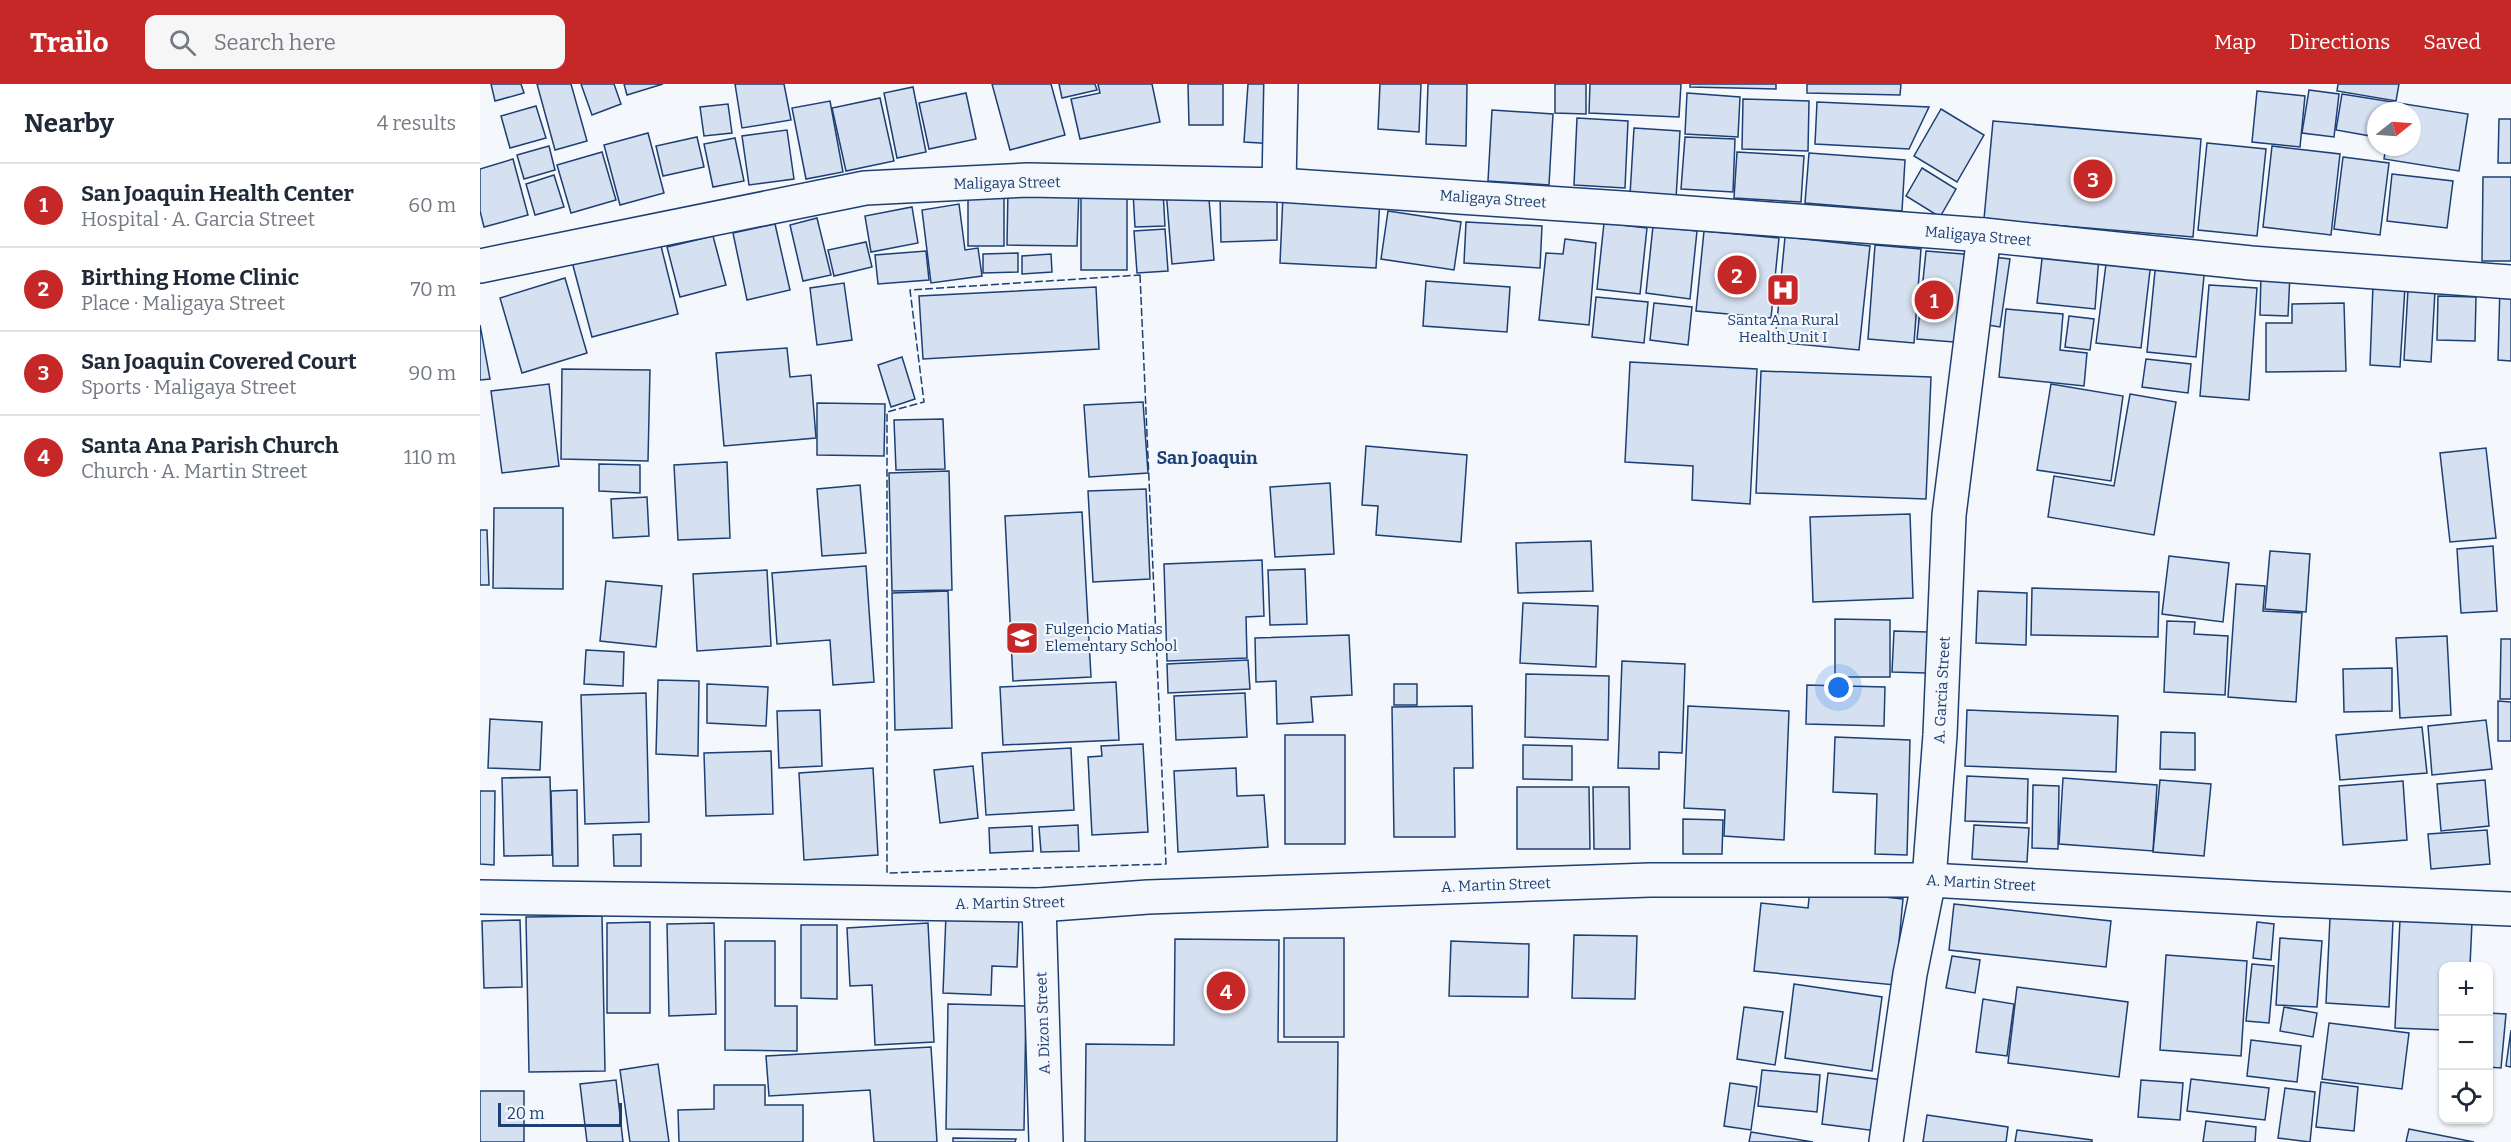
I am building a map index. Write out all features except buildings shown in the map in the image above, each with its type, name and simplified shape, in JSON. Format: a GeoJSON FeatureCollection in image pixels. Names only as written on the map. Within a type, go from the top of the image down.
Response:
{"type":"FeatureCollection","features":[{"type":"Feature","properties":{"kind":"street"},"geometry":{"type":"LineString","coordinates":[[1279,185],[1281,84]]}},
{"type":"Feature","properties":{"kind":"street","name":"Maligaya Street"},"geometry":{"type":"LineString","coordinates":[[480,266],[865,188],[1028,180],[1279,185],[1622,207],[1984,235],[2251,262],[2511,282]]}},
{"type":"Feature","properties":{"kind":"street","name":"A. Garcia Street"},"geometry":{"type":"LineString","coordinates":[[1886,1142],[1910,974],[1929,880],[1940,735],[1949,515],[1984,235]]}},
{"type":"Feature","properties":{"kind":"street","name":"A. Martin Street"},"geometry":{"type":"LineString","coordinates":[[480,897],[1039,904],[1148,897],[1638,880],[1929,880],[2285,900],[2511,909]]}},
{"type":"Feature","properties":{"kind":"street","name":"A. Dizon Street"},"geometry":{"type":"LineString","coordinates":[[1039,904],[1046,1142]]}},
{"type":"Feature","properties":{"kind":"fence"},"geometry":{"type":"LineString","coordinates":[[1140,275],[1166,864],[887,873],[887,412],[924,402],[910,290],[1140,275]]}},
{"type":"Feature","properties":{"kind":"place","name":"San Joaquin Covered Court"},"geometry":{"type":"Point","coordinates":[2093,179]}},
{"type":"Feature","properties":{"kind":"place","name":"Birthing Home Clinic"},"geometry":{"type":"Point","coordinates":[1737,275]}},
{"type":"Feature","properties":{"kind":"place","name":"Santa Ana Rural Health Unit I"},"geometry":{"type":"Point","coordinates":[1783,290]}},
{"type":"Feature","properties":{"kind":"place","name":"San Joaquin Health Center"},"geometry":{"type":"Point","coordinates":[1934,300]}},
{"type":"Feature","properties":{"kind":"place","name":"Fulgencio Matias Elementary School"},"geometry":{"type":"Point","coordinates":[1022,638]}},
{"type":"Feature","properties":{"kind":"place","name":"Santa Ana Parish Church"},"geometry":{"type":"Point","coordinates":[1226,991]}},
{"type":"Feature","properties":{"kind":"district","name":"San Joaquin"},"geometry":{"type":"Point","coordinates":[1207,458]}}]}
